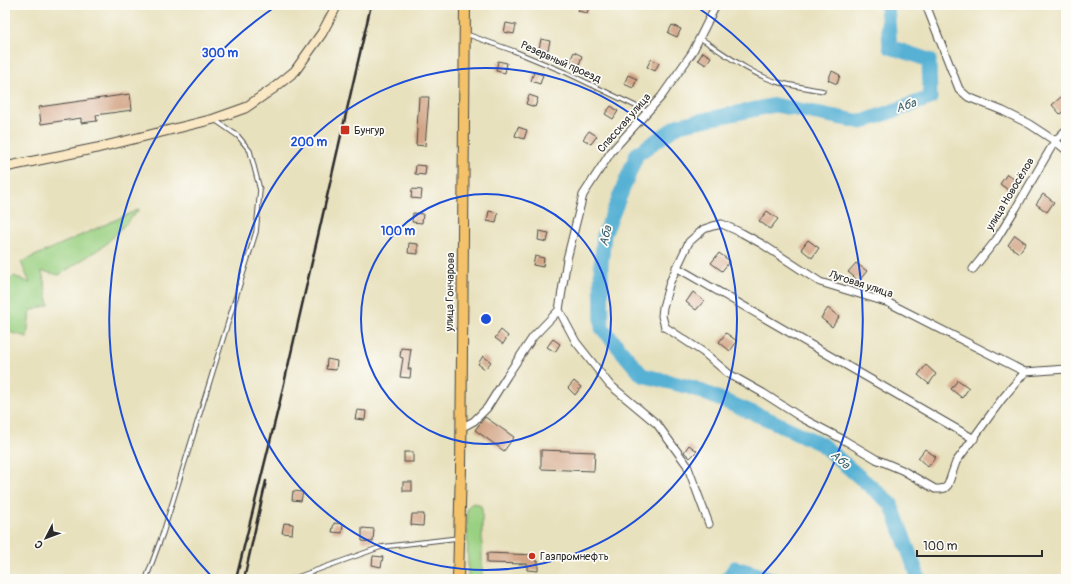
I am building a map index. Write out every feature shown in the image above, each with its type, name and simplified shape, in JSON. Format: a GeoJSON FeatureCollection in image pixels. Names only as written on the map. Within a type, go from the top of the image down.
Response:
{"type":"FeatureCollection","features":[{"type":"Feature","properties":{"kind":"main road","name":"улица Гончарова"},"geometry":{"type":"LineString","coordinates":[[458,579],[466,5]]}},
{"type":"Feature","properties":{"kind":"street"},"geometry":{"type":"LineString","coordinates":[[5,167],[97,148],[214,119],[245,108],[295,71],[322,33],[337,5]]}},
{"type":"Feature","properties":{"kind":"street","name":"Спасская улица"},"geometry":{"type":"LineString","coordinates":[[559,310],[567,259],[582,195],[611,152],[661,97],[692,53],[716,5]]}},
{"type":"Feature","properties":{"kind":"street"},"geometry":{"type":"LineString","coordinates":[[926,5],[959,90],[968,97],[1003,111],[1029,124],[1066,150]]}},
{"type":"Feature","properties":{"kind":"street","name":"улица Новосёлов"},"geometry":{"type":"LineString","coordinates":[[973,269],[996,240],[1055,141],[1066,130]]}},
{"type":"Feature","properties":{"kind":"street","name":"Луговая улица"},"geometry":{"type":"LineString","coordinates":[[722,224],[742,232],[820,282],[889,303],[1024,372],[1002,399],[956,462],[948,484],[945,488],[935,489],[902,470],[876,459],[802,418],[763,392],[729,374],[703,352],[665,327],[662,316],[663,307],[676,267],[689,242],[704,229],[722,224]]}},
{"type":"Feature","properties":{"kind":"street"},"geometry":{"type":"LineString","coordinates":[[676,267],[974,439]]}},
{"type":"Feature","properties":{"kind":"street"},"geometry":{"type":"LineString","coordinates":[[461,428],[474,421],[487,408],[533,337],[559,310],[576,342],[608,384],[657,424],[687,465],[709,524]]}},
{"type":"Feature","properties":{"kind":"street"},"geometry":{"type":"LineString","coordinates":[[1024,372],[1066,370]]}},
{"type":"Feature","properties":{"kind":"lane","name":"Резервный проезд"},"geometry":{"type":"LineString","coordinates":[[465,34],[567,72],[648,112]]}},
{"type":"Feature","properties":{"kind":"lane"},"geometry":{"type":"LineString","coordinates":[[700,38],[748,70],[779,82],[823,91]]}},
{"type":"Feature","properties":{"kind":"lane"},"geometry":{"type":"LineString","coordinates":[[146,579],[163,533],[256,232],[260,190],[250,151],[238,136],[214,119]]}},
{"type":"Feature","properties":{"kind":"lane"},"geometry":{"type":"LineString","coordinates":[[292,579],[382,547],[459,538]]}},
{"type":"Feature","properties":{"kind":"green space"},"geometry":{"type":"Polygon","coordinates":[[[140,209],[105,245],[59,275],[42,271],[49,305],[30,311],[27,337],[5,331],[5,285],[14,276],[30,283],[21,262],[140,209]]]}},
{"type":"Feature","properties":{"kind":"green space"},"geometry":{"type":"Polygon","coordinates":[[[475,503],[481,506],[482,509],[482,579],[468,579],[467,508],[471,504],[475,503]]]}},
{"type":"Feature","properties":{"kind":"building"},"geometry":{"type":"Polygon","coordinates":[[[580,5],[590,5],[587,13],[578,11],[580,5]]]}},
{"type":"Feature","properties":{"kind":"building"},"geometry":{"type":"Polygon","coordinates":[[[506,23],[516,25],[514,34],[504,32],[506,23]]]}},
{"type":"Feature","properties":{"kind":"building"},"geometry":{"type":"Polygon","coordinates":[[[672,25],[681,29],[677,37],[668,33],[672,25]]]}},
{"type":"Feature","properties":{"kind":"building"},"geometry":{"type":"Polygon","coordinates":[[[541,39],[550,41],[548,50],[539,49],[541,39]]]}},
{"type":"Feature","properties":{"kind":"building"},"geometry":{"type":"Polygon","coordinates":[[[574,52],[582,56],[579,65],[570,61],[574,52]]]}},
{"type":"Feature","properties":{"kind":"building"},"geometry":{"type":"Polygon","coordinates":[[[703,52],[711,57],[706,65],[698,60],[703,52]]]}},
{"type":"Feature","properties":{"kind":"building"},"geometry":{"type":"Polygon","coordinates":[[[651,59],[659,63],[655,71],[647,67],[651,59]]]}},
{"type":"Feature","properties":{"kind":"building"},"geometry":{"type":"Polygon","coordinates":[[[498,61],[507,63],[505,73],[496,71],[498,61]]]}},
{"type":"Feature","properties":{"kind":"building"},"geometry":{"type":"Polygon","coordinates":[[[832,71],[840,75],[837,84],[828,80],[832,71]]]}},
{"type":"Feature","properties":{"kind":"building"},"geometry":{"type":"Polygon","coordinates":[[[534,72],[543,75],[540,84],[531,81],[534,72]]]}},
{"type":"Feature","properties":{"kind":"building"},"geometry":{"type":"Polygon","coordinates":[[[628,75],[637,79],[633,88],[624,84],[628,75]]]}},
{"type":"Feature","properties":{"kind":"building"},"geometry":{"type":"Polygon","coordinates":[[[130,94],[132,110],[96,115],[97,121],[81,123],[81,118],[41,124],[39,107],[130,94]]]}},
{"type":"Feature","properties":{"kind":"building"},"geometry":{"type":"Polygon","coordinates":[[[529,95],[538,98],[535,107],[526,104],[529,95]]]}},
{"type":"Feature","properties":{"kind":"building"},"geometry":{"type":"Polygon","coordinates":[[[1062,96],[1066,100],[1066,109],[1060,114],[1052,105],[1062,96]]]}},
{"type":"Feature","properties":{"kind":"building"},"geometry":{"type":"Polygon","coordinates":[[[419,97],[429,97],[425,146],[416,145],[419,97]]]}},
{"type":"Feature","properties":{"kind":"building"},"geometry":{"type":"Polygon","coordinates":[[[611,106],[618,111],[613,119],[605,114],[611,106]]]}},
{"type":"Feature","properties":{"kind":"building"},"geometry":{"type":"Polygon","coordinates":[[[518,127],[527,130],[524,139],[515,136],[518,127]]]}},
{"type":"Feature","properties":{"kind":"building"},"geometry":{"type":"Polygon","coordinates":[[[589,131],[597,136],[591,144],[583,139],[589,131]]]}},
{"type":"Feature","properties":{"kind":"building"},"geometry":{"type":"Polygon","coordinates":[[[416,165],[426,166],[425,175],[415,174],[416,165]]]}},
{"type":"Feature","properties":{"kind":"building"},"geometry":{"type":"Polygon","coordinates":[[[1007,174],[1018,182],[1011,192],[1000,184],[1007,174]]]}},
{"type":"Feature","properties":{"kind":"building"},"geometry":{"type":"Polygon","coordinates":[[[412,189],[422,190],[421,199],[411,198],[412,189]]]}},
{"type":"Feature","properties":{"kind":"building"},"geometry":{"type":"Polygon","coordinates":[[[1043,194],[1054,202],[1047,212],[1036,204],[1043,194]]]}},
{"type":"Feature","properties":{"kind":"building"},"geometry":{"type":"Polygon","coordinates":[[[489,211],[498,213],[496,223],[487,221],[489,211]]]}},
{"type":"Feature","properties":{"kind":"building"},"geometry":{"type":"Polygon","coordinates":[[[767,211],[778,219],[770,229],[759,221],[767,211]]]}},
{"type":"Feature","properties":{"kind":"building"},"geometry":{"type":"Polygon","coordinates":[[[413,213],[423,214],[422,223],[412,222],[413,213]]]}},
{"type":"Feature","properties":{"kind":"building"},"geometry":{"type":"Polygon","coordinates":[[[539,231],[549,233],[547,242],[538,240],[539,231]]]}},
{"type":"Feature","properties":{"kind":"building"},"geometry":{"type":"Polygon","coordinates":[[[1015,235],[1026,243],[1019,253],[1008,245],[1015,235]]]}},
{"type":"Feature","properties":{"kind":"building"},"geometry":{"type":"Polygon","coordinates":[[[808,240],[819,248],[812,258],[801,249],[808,240]]]}},
{"type":"Feature","properties":{"kind":"building"},"geometry":{"type":"Polygon","coordinates":[[[409,243],[418,244],[418,254],[408,253],[409,243]]]}},
{"type":"Feature","properties":{"kind":"building"},"geometry":{"type":"Polygon","coordinates":[[[719,253],[730,261],[722,271],[711,263],[719,253]]]}},
{"type":"Feature","properties":{"kind":"building"},"geometry":{"type":"Polygon","coordinates":[[[535,256],[544,258],[543,267],[533,265],[535,256]]]}},
{"type":"Feature","properties":{"kind":"building"},"geometry":{"type":"Polygon","coordinates":[[[856,263],[867,271],[859,281],[848,272],[856,263]]]}},
{"type":"Feature","properties":{"kind":"building"},"geometry":{"type":"Polygon","coordinates":[[[693,292],[704,301],[696,310],[686,302],[693,292]]]}},
{"type":"Feature","properties":{"kind":"building"},"geometry":{"type":"Polygon","coordinates":[[[828,308],[839,317],[832,327],[821,318],[828,308]]]}},
{"type":"Feature","properties":{"kind":"building"},"geometry":{"type":"Polygon","coordinates":[[[501,330],[508,336],[503,344],[495,338],[501,330]]]}},
{"type":"Feature","properties":{"kind":"building"},"geometry":{"type":"Polygon","coordinates":[[[726,333],[737,341],[730,351],[719,342],[726,333]]]}},
{"type":"Feature","properties":{"kind":"building"},"geometry":{"type":"Polygon","coordinates":[[[553,339],[560,344],[555,352],[547,347],[553,339]]]}},
{"type":"Feature","properties":{"kind":"building"},"geometry":{"type":"Polygon","coordinates":[[[401,348],[411,349],[408,369],[411,369],[410,378],[400,377],[403,358],[400,357],[401,348]]]}},
{"type":"Feature","properties":{"kind":"building"},"geometry":{"type":"Polygon","coordinates":[[[483,356],[491,362],[485,369],[478,364],[483,356]]]}},
{"type":"Feature","properties":{"kind":"building"},"geometry":{"type":"Polygon","coordinates":[[[327,359],[337,361],[336,370],[326,369],[327,359]]]}},
{"type":"Feature","properties":{"kind":"building"},"geometry":{"type":"Polygon","coordinates":[[[926,365],[936,374],[929,384],[918,375],[926,365]]]}},
{"type":"Feature","properties":{"kind":"building"},"geometry":{"type":"Polygon","coordinates":[[[958,380],[969,388],[962,398],[951,389],[958,380]]]}},
{"type":"Feature","properties":{"kind":"building"},"geometry":{"type":"Polygon","coordinates":[[[574,381],[581,387],[575,395],[568,388],[574,381]]]}},
{"type":"Feature","properties":{"kind":"building"},"geometry":{"type":"Polygon","coordinates":[[[357,410],[366,411],[365,420],[355,419],[357,410]]]}},
{"type":"Feature","properties":{"kind":"building"},"geometry":{"type":"Polygon","coordinates":[[[485,417],[514,437],[504,451],[475,430],[485,417]]]}},
{"type":"Feature","properties":{"kind":"building"},"geometry":{"type":"Polygon","coordinates":[[[689,445],[697,451],[690,458],[684,452],[689,445]]]}},
{"type":"Feature","properties":{"kind":"building"},"geometry":{"type":"Polygon","coordinates":[[[925,449],[936,457],[928,467],[918,458],[925,449]]]}},
{"type":"Feature","properties":{"kind":"building"},"geometry":{"type":"Polygon","coordinates":[[[541,450],[595,452],[594,471],[541,469],[541,450]]]}},
{"type":"Feature","properties":{"kind":"building"},"geometry":{"type":"Polygon","coordinates":[[[404,452],[413,452],[413,462],[404,462],[404,452]]]}},
{"type":"Feature","properties":{"kind":"building"},"geometry":{"type":"Polygon","coordinates":[[[403,482],[412,482],[412,491],[403,491],[403,482]]]}},
{"type":"Feature","properties":{"kind":"building"},"geometry":{"type":"Polygon","coordinates":[[[293,491],[303,492],[301,501],[292,500],[293,491]]]}},
{"type":"Feature","properties":{"kind":"building"},"geometry":{"type":"Polygon","coordinates":[[[412,514],[424,514],[423,526],[411,525],[412,514]]]}},
{"type":"Feature","properties":{"kind":"building"},"geometry":{"type":"Polygon","coordinates":[[[284,523],[293,524],[292,534],[282,533],[284,523]]]}},
{"type":"Feature","properties":{"kind":"building"},"geometry":{"type":"Polygon","coordinates":[[[334,523],[343,524],[342,533],[332,532],[334,523]]]}},
{"type":"Feature","properties":{"kind":"building"},"geometry":{"type":"Polygon","coordinates":[[[362,528],[374,529],[373,542],[362,541],[362,528]]]}},
{"type":"Feature","properties":{"kind":"building"},"geometry":{"type":"Polygon","coordinates":[[[487,553],[536,555],[536,561],[538,561],[538,571],[527,570],[527,564],[487,563],[487,553]]]}},
{"type":"Feature","properties":{"kind":"building"},"geometry":{"type":"Polygon","coordinates":[[[373,556],[383,557],[381,567],[372,565],[373,556]]]}},
{"type":"Feature","properties":{"kind":"waterway","name":"Аба"},"geometry":{"type":"LineString","coordinates":[[887,5],[890,47],[929,60],[930,98],[862,122],[775,105],[679,125],[637,154],[604,235],[601,266],[602,328],[642,375],[693,388],[770,420],[821,444],[891,504],[919,579]]}},
{"type":"Feature","properties":{"kind":"waterway","name":"Аба"},"geometry":{"type":"LineString","coordinates":[[728,579],[735,568],[772,579]]}},
{"type":"Feature","properties":{"kind":"railway"},"geometry":{"type":"LineString","coordinates":[[236,579],[280,401],[371,5]]}},
{"type":"Feature","properties":{"kind":"railway"},"geometry":{"type":"LineString","coordinates":[[244,579],[266,481]]}},
{"type":"Feature","properties":{"kind":"place","name":"Бунгур"},"geometry":{"type":"Point","coordinates":[345,130]}},
{"type":"Feature","properties":{"kind":"place","name":"Газпромнефть"},"geometry":{"type":"Point","coordinates":[532,556]}}]}
